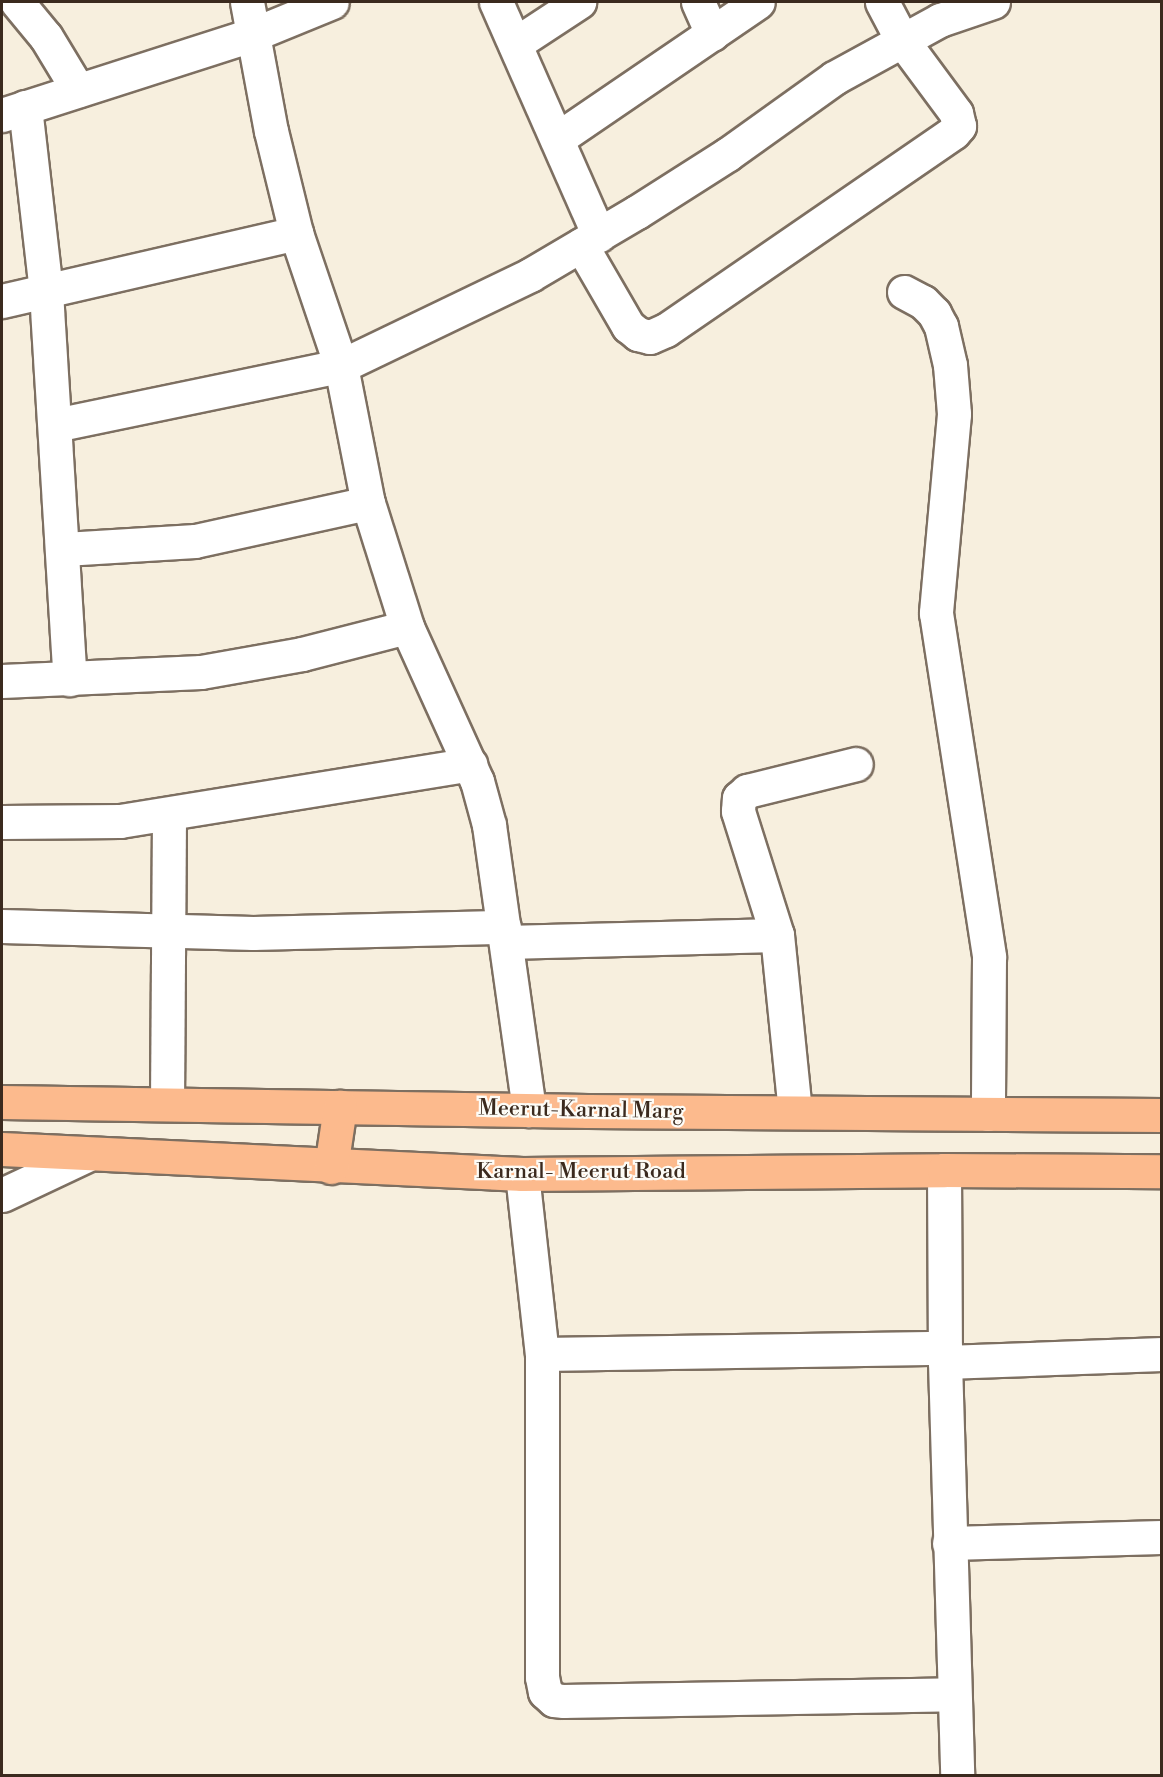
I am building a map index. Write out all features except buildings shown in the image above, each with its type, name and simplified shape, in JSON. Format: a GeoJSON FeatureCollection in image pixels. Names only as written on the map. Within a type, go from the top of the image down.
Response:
{"type":"FeatureCollection","features":[{"type":"Feature","properties":{"kind":"highway","name":"Meerut-Karnal Marg"},"geometry":{"type":"LineString","coordinates":[[2,1102],[529,1110],[1161,1115]]}},
{"type":"Feature","properties":{"kind":"highway"},"geometry":{"type":"LineString","coordinates":[[331,1167],[340,1107]]}},
{"type":"Feature","properties":{"kind":"highway","name":"Karnal- Meerut Road"},"geometry":{"type":"LineString","coordinates":[[2,1149],[331,1167],[522,1174],[944,1170],[1161,1171]]}},
{"type":"Feature","properties":{"kind":"street"},"geometry":{"type":"LineString","coordinates":[[17,2],[46,37],[78,90]]}},
{"type":"Feature","properties":{"kind":"street"},"geometry":{"type":"LineString","coordinates":[[247,2],[271,130],[296,233],[341,366],[368,503],[407,627],[470,764],[489,825],[529,1110]]}},
{"type":"Feature","properties":{"kind":"street"},"geometry":{"type":"LineString","coordinates":[[70,678],[64,549],[46,292],[13,111],[254,34],[332,2]]}},
{"type":"Feature","properties":{"kind":"street"},"geometry":{"type":"LineString","coordinates":[[496,2],[557,140],[590,240],[628,326],[638,334],[650,337],[666,330],[959,126],[956,113],[902,39],[882,2]]}},
{"type":"Feature","properties":{"kind":"street"},"geometry":{"type":"LineString","coordinates":[[515,44],[579,2]]}},
{"type":"Feature","properties":{"kind":"street"},"geometry":{"type":"LineString","coordinates":[[698,2],[712,34]]}},
{"type":"Feature","properties":{"kind":"street"},"geometry":{"type":"LineString","coordinates":[[557,140],[758,2]]}},
{"type":"Feature","properties":{"kind":"street"},"geometry":{"type":"LineString","coordinates":[[55,425],[341,366],[530,275],[728,154],[834,78],[940,20],[993,2]]}},
{"type":"Feature","properties":{"kind":"street"},"geometry":{"type":"LineString","coordinates":[[2,301],[296,233]]}},
{"type":"Feature","properties":{"kind":"street"},"geometry":{"type":"LineString","coordinates":[[904,292],[923,302],[934,313],[942,326],[950,365],[954,414],[936,613],[989,957],[988,1114]]}},
{"type":"Feature","properties":{"kind":"street"},"geometry":{"type":"LineString","coordinates":[[64,549],[195,541],[368,503]]}},
{"type":"Feature","properties":{"kind":"street"},"geometry":{"type":"LineString","coordinates":[[2,681],[201,672],[302,654],[407,627]]}},
{"type":"Feature","properties":{"kind":"street"},"geometry":{"type":"LineString","coordinates":[[2,822],[120,821],[470,764]]}},
{"type":"Feature","properties":{"kind":"street"},"geometry":{"type":"LineString","coordinates":[[795,1112],[777,935],[738,811],[739,798],[747,791],[856,764]]}},
{"type":"Feature","properties":{"kind":"street"},"geometry":{"type":"LineString","coordinates":[[167,1104],[169,814]]}},
{"type":"Feature","properties":{"kind":"street"},"geometry":{"type":"LineString","coordinates":[[2,926],[253,933],[777,935]]}},
{"type":"Feature","properties":{"kind":"street"},"geometry":{"type":"LineString","coordinates":[[2,1195],[89,1154]]}},
{"type":"Feature","properties":{"kind":"street"},"geometry":{"type":"LineString","coordinates":[[944,1170],[945,1355],[952,1694],[957,1775]]}},
{"type":"Feature","properties":{"kind":"street"},"geometry":{"type":"LineString","coordinates":[[522,1174],[542,1354],[542,1677],[545,1692],[554,1700],[952,1694]]}},
{"type":"Feature","properties":{"kind":"street"},"geometry":{"type":"LineString","coordinates":[[542,1354],[1161,1354]]}},
{"type":"Feature","properties":{"kind":"street"},"geometry":{"type":"LineString","coordinates":[[949,1543],[1161,1537]]}}]}
